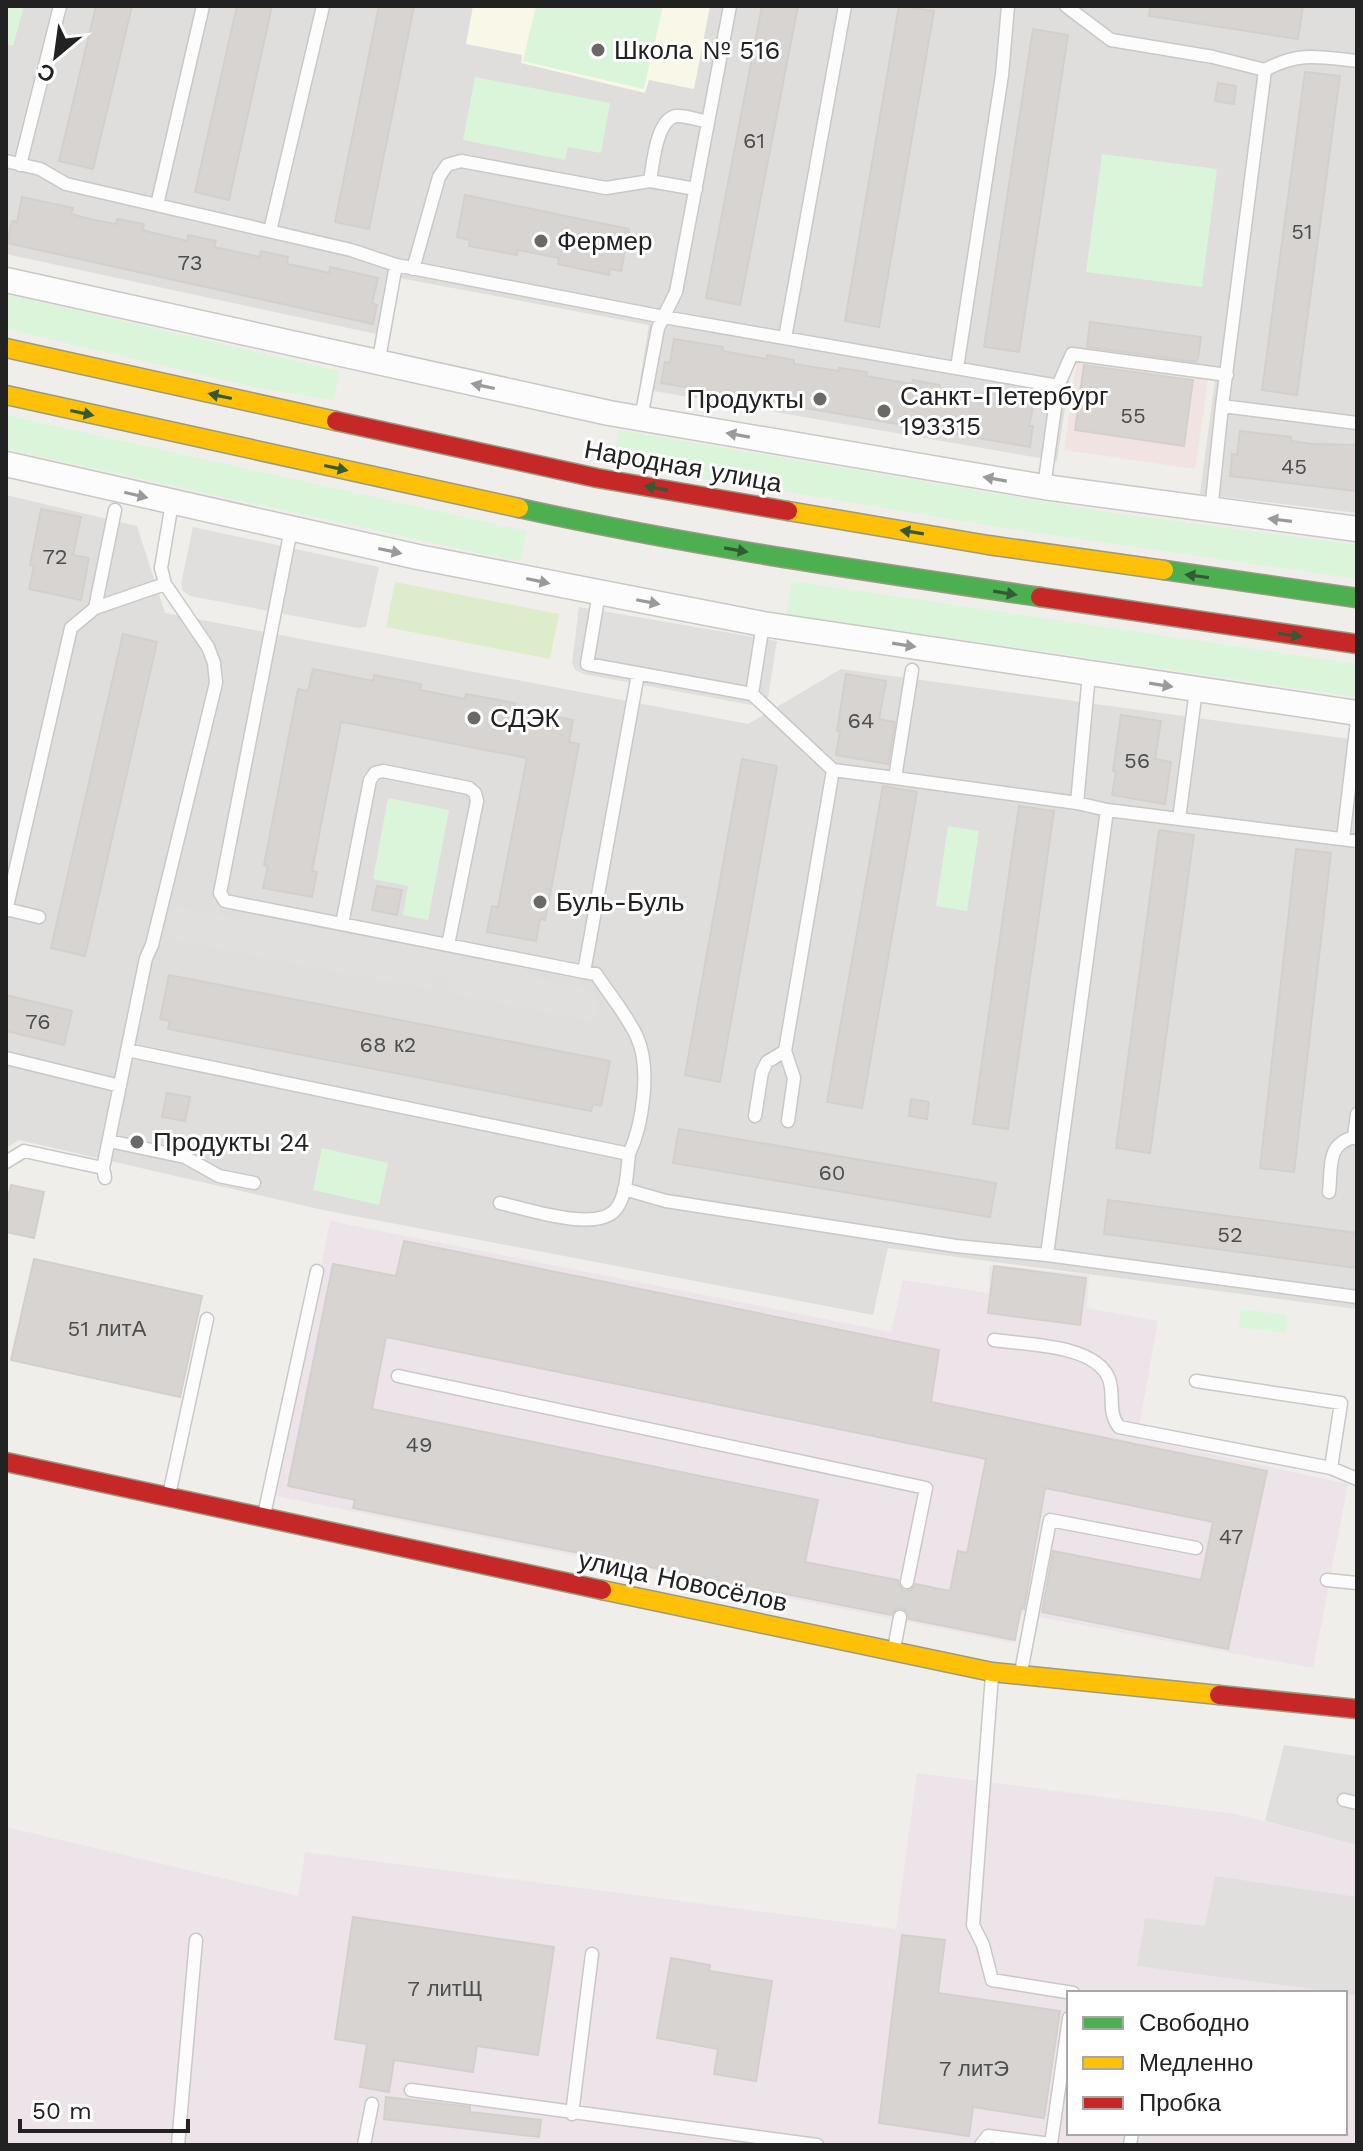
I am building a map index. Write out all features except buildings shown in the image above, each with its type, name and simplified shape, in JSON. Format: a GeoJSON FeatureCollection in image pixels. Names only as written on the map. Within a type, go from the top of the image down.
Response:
{"type":"FeatureCollection","features":[{"type":"Feature","properties":{"kind":"main road","name":"Народная улица"},"geometry":{"type":"LineString","coordinates":[[6,348],[597,478],[988,545],[1357,598]]}},
{"type":"Feature","properties":{"kind":"main road"},"geometry":{"type":"LineString","coordinates":[[6,395],[588,523],[817,564],[1357,644]]}},
{"type":"Feature","properties":{"kind":"main road","name":"улица Новосёлов"},"geometry":{"type":"LineString","coordinates":[[6,1462],[992,1672],[1357,1709]]}},
{"type":"Feature","properties":{"kind":"street"},"geometry":{"type":"LineString","coordinates":[[6,280],[378,364],[641,418],[1044,487],[1357,529]]}},
{"type":"Feature","properties":{"kind":"street"},"geometry":{"type":"LineString","coordinates":[[6,464],[291,529],[763,624],[1357,713]]}},
{"type":"Feature","properties":{"kind":"lane"},"geometry":{"type":"LineString","coordinates":[[20,165],[60,6]]}},
{"type":"Feature","properties":{"kind":"lane"},"geometry":{"type":"LineString","coordinates":[[157,205],[203,6]]}},
{"type":"Feature","properties":{"kind":"lane"},"geometry":{"type":"LineString","coordinates":[[270,231],[323,6]]}},
{"type":"Feature","properties":{"kind":"lane"},"geometry":{"type":"LineString","coordinates":[[641,418],[658,328],[676,292],[730,6]]}},
{"type":"Feature","properties":{"kind":"lane"},"geometry":{"type":"LineString","coordinates":[[785,338],[845,6]]}},
{"type":"Feature","properties":{"kind":"lane"},"geometry":{"type":"LineString","coordinates":[[957,368],[1002,75],[1008,6]]}},
{"type":"Feature","properties":{"kind":"lane"},"geometry":{"type":"LineString","coordinates":[[1066,6],[1111,40],[1213,57],[1265,70],[1285,59],[1305,56],[1357,61]]}},
{"type":"Feature","properties":{"kind":"lane"},"geometry":{"type":"LineString","coordinates":[[1211,511],[1265,70]]}},
{"type":"Feature","properties":{"kind":"lane"},"geometry":{"type":"LineString","coordinates":[[650,181],[659,132],[669,120],[677,116],[708,122]]}},
{"type":"Feature","properties":{"kind":"lane"},"geometry":{"type":"LineString","coordinates":[[6,161],[40,169],[66,184],[351,250],[413,269],[664,317],[1058,386]]}},
{"type":"Feature","properties":{"kind":"lane"},"geometry":{"type":"LineString","coordinates":[[413,269],[439,177],[447,165],[461,161],[606,188],[650,181],[696,189]]}},
{"type":"Feature","properties":{"kind":"lane"},"geometry":{"type":"LineString","coordinates":[[378,364],[396,265]]}},
{"type":"Feature","properties":{"kind":"lane"},"geometry":{"type":"LineString","coordinates":[[1044,487],[1058,386],[1072,354],[1227,375]]}},
{"type":"Feature","properties":{"kind":"lane"},"geometry":{"type":"LineString","coordinates":[[1222,406],[1357,423]]}},
{"type":"Feature","properties":{"kind":"lane"},"geometry":{"type":"LineString","coordinates":[[6,1162],[24,1151],[104,1173],[146,958],[152,945],[216,683],[208,647],[165,584],[161,568],[172,503]]}},
{"type":"Feature","properties":{"kind":"lane"},"geometry":{"type":"LineString","coordinates":[[95,608],[115,510]]}},
{"type":"Feature","properties":{"kind":"lane"},"geometry":{"type":"LineString","coordinates":[[291,529],[220,893],[225,901],[596,974],[637,1038],[645,1062],[636,1140],[629,1154],[624,1189],[617,1209],[603,1219],[584,1220],[500,1203]]}},
{"type":"Feature","properties":{"kind":"lane"},"geometry":{"type":"LineString","coordinates":[[39,917],[6,910],[71,628],[95,608],[165,584]]}},
{"type":"Feature","properties":{"kind":"lane"},"geometry":{"type":"LineString","coordinates":[[599,593],[587,664],[752,694],[833,770],[1077,803],[1107,810],[1357,841]]}},
{"type":"Feature","properties":{"kind":"lane"},"geometry":{"type":"LineString","coordinates":[[752,694],[763,624]]}},
{"type":"Feature","properties":{"kind":"lane"},"geometry":{"type":"LineString","coordinates":[[895,778],[912,670]]}},
{"type":"Feature","properties":{"kind":"lane"},"geometry":{"type":"LineString","coordinates":[[584,972],[638,674]]}},
{"type":"Feature","properties":{"kind":"lane"},"geometry":{"type":"LineString","coordinates":[[1077,803],[1089,674]]}},
{"type":"Feature","properties":{"kind":"lane"},"geometry":{"type":"LineString","coordinates":[[1179,819],[1196,690]]}},
{"type":"Feature","properties":{"kind":"lane"},"geometry":{"type":"LineString","coordinates":[[1343,839],[1357,721]]}},
{"type":"Feature","properties":{"kind":"lane"},"geometry":{"type":"LineString","coordinates":[[788,1121],[794,1078],[785,1051],[833,770]]}},
{"type":"Feature","properties":{"kind":"lane"},"geometry":{"type":"LineString","coordinates":[[342,924],[370,780],[375,773],[383,771],[469,788],[475,793],[477,801],[448,945]]}},
{"type":"Feature","properties":{"kind":"lane"},"geometry":{"type":"LineString","coordinates":[[1047,1255],[1107,810]]}},
{"type":"Feature","properties":{"kind":"lane"},"geometry":{"type":"LineString","coordinates":[[127,1050],[629,1154]]}},
{"type":"Feature","properties":{"kind":"lane"},"geometry":{"type":"LineString","coordinates":[[755,1116],[762,1072],[767,1062],[785,1051]]}},
{"type":"Feature","properties":{"kind":"lane"},"geometry":{"type":"LineString","coordinates":[[6,1058],[120,1086]]}},
{"type":"Feature","properties":{"kind":"lane"},"geometry":{"type":"LineString","coordinates":[[1329,1192],[1334,1149],[1341,1141],[1356,1138],[1357,1114]]}},
{"type":"Feature","properties":{"kind":"lane"},"geometry":{"type":"LineString","coordinates":[[109,1141],[185,1157],[219,1176],[254,1183]]}},
{"type":"Feature","properties":{"kind":"lane"},"geometry":{"type":"LineString","coordinates":[[624,1189],[666,1201],[956,1246],[1047,1255],[1357,1297]]}},
{"type":"Feature","properties":{"kind":"lane"},"geometry":{"type":"LineString","coordinates":[[263,1519],[317,1271]]}},
{"type":"Feature","properties":{"kind":"lane"},"geometry":{"type":"LineString","coordinates":[[168,1498],[207,1319]]}},
{"type":"Feature","properties":{"kind":"lane"},"geometry":{"type":"LineString","coordinates":[[994,1340],[1090,1356],[1103,1367],[1110,1381],[1113,1420],[1119,1427],[1331,1468],[1357,1479]]}},
{"type":"Feature","properties":{"kind":"lane"},"geometry":{"type":"LineString","coordinates":[[398,1376],[926,1488],[907,1582]]}},
{"type":"Feature","properties":{"kind":"lane"},"geometry":{"type":"LineString","coordinates":[[1196,1381],[1341,1403],[1331,1468]]}},
{"type":"Feature","properties":{"kind":"lane"},"geometry":{"type":"LineString","coordinates":[[1020,1675],[1050,1520],[1196,1548]]}},
{"type":"Feature","properties":{"kind":"lane"},"geometry":{"type":"LineString","coordinates":[[1327,1580],[1357,1583]]}},
{"type":"Feature","properties":{"kind":"lane"},"geometry":{"type":"LineString","coordinates":[[893,1652],[900,1617]]}},
{"type":"Feature","properties":{"kind":"lane"},"geometry":{"type":"LineString","coordinates":[[992,1672],[973,1925],[983,1945],[992,1980],[1067,1992]]}},
{"type":"Feature","properties":{"kind":"lane"},"geometry":{"type":"LineString","coordinates":[[178,2145],[196,1940]]}},
{"type":"Feature","properties":{"kind":"lane"},"geometry":{"type":"LineString","coordinates":[[572,2114],[592,1954]]}},
{"type":"Feature","properties":{"kind":"lane"},"geometry":{"type":"LineString","coordinates":[[981,2145],[988,2136],[1051,2144],[1067,2032]]}},
{"type":"Feature","properties":{"kind":"lane"},"geometry":{"type":"LineString","coordinates":[[411,2090],[817,2145]]}},
{"type":"Feature","properties":{"kind":"lane"},"geometry":{"type":"LineString","coordinates":[[364,2145],[372,2104]]}},
{"type":"Feature","properties":{"kind":"lane"},"geometry":{"type":"LineString","coordinates":[[700,2145],[702,2130]]}},
{"type":"Feature","properties":{"kind":"shaded area"},"geometry":{"type":"Polygon","coordinates":[[[6,6],[1357,6],[1357,513],[1200,494],[1216,372],[1074,350],[1057,461],[654,391],[640,379],[649,325],[389,276],[376,334],[6,254],[6,6]]]}},
{"type":"Feature","properties":{"kind":"shaded area","name":"Школа № 516"},"geometry":{"type":"Polygon","coordinates":[[[473,6],[710,6],[694,89],[649,80],[645,93],[521,63],[522,55],[466,44],[473,6]]]}},
{"type":"Feature","properties":{"kind":"shaded area"},"geometry":{"type":"Polygon","coordinates":[[[1077,360],[1208,379],[1195,469],[1064,450],[1077,360]]]}},
{"type":"Feature","properties":{"kind":"shaded area"},"geometry":{"type":"Polygon","coordinates":[[[6,495],[137,526],[165,613],[748,724],[841,669],[1357,740],[1357,1309],[888,1248],[873,1315],[323,1210],[19,1140],[6,1148],[6,495]]]}},
{"type":"Feature","properties":{"kind":"shaded area"},"geometry":{"type":"Polygon","coordinates":[[[193,527],[379,567],[366,627],[190,596],[183,591],[181,583],[193,527]]]}},
{"type":"Feature","properties":{"kind":"shaded area"},"geometry":{"type":"Polygon","coordinates":[[[579,607],[777,641],[768,697],[757,706],[583,674],[575,670],[572,663],[579,607]]]}},
{"type":"Feature","properties":{"kind":"shaded area"},"geometry":{"type":"Polygon","coordinates":[[[179,907],[258,922],[260,916],[528,969],[528,977],[587,989],[594,995],[597,1008],[594,1022],[447,993],[450,977],[434,974],[431,990],[170,939],[167,931],[171,912],[179,907]]]}},
{"type":"Feature","properties":{"kind":"shaded area"},"geometry":{"type":"Polygon","coordinates":[[[330,1221],[891,1332],[903,1280],[989,1293],[989,1265],[1089,1275],[1087,1308],[1158,1321],[1137,1438],[1348,1484],[1313,1668],[1022,1614],[1013,1643],[276,1496],[330,1221]]]}},
{"type":"Feature","properties":{"kind":"shaded area"},"geometry":{"type":"Polygon","coordinates":[[[1284,1745],[1357,1756],[1357,1845],[1265,1821],[1284,1745]]]}},
{"type":"Feature","properties":{"kind":"shaded area"},"geometry":{"type":"Polygon","coordinates":[[[917,1773],[1236,1814],[1357,1845],[1357,2145],[6,2145],[6,1827],[298,1896],[305,1852],[896,1929],[917,1773]]]}},
{"type":"Feature","properties":{"kind":"shaded area"},"geometry":{"type":"Polygon","coordinates":[[[1215,1876],[1357,1897],[1357,1995],[1347,1994],[1347,1991],[1327,1991],[1137,1966],[1145,1918],[1205,1926],[1215,1876]]]}},
{"type":"Feature","properties":{"kind":"green space"},"geometry":{"type":"Polygon","coordinates":[[[6,6],[24,6],[13,46],[6,44],[6,6]]]}},
{"type":"Feature","properties":{"kind":"green space"},"geometry":{"type":"Polygon","coordinates":[[[536,6],[663,6],[644,89],[523,61],[536,6]]]}},
{"type":"Feature","properties":{"kind":"green space"},"geometry":{"type":"Polygon","coordinates":[[[475,77],[610,103],[601,153],[568,147],[565,160],[463,140],[475,77]]]}},
{"type":"Feature","properties":{"kind":"green space"},"geometry":{"type":"Polygon","coordinates":[[[1102,154],[1217,169],[1202,287],[1086,272],[1102,154]]]}},
{"type":"Feature","properties":{"kind":"green space"},"geometry":{"type":"Polygon","coordinates":[[[6,294],[340,371],[334,400],[268,390],[6,329],[6,294]]]}},
{"type":"Feature","properties":{"kind":"green space"},"geometry":{"type":"Polygon","coordinates":[[[6,415],[527,531],[520,562],[6,449],[6,415]]]}},
{"type":"Feature","properties":{"kind":"green space"},"geometry":{"type":"Polygon","coordinates":[[[619,430],[1100,511],[1357,545],[1357,579],[1024,531],[613,463],[619,430]]]}},
{"type":"Feature","properties":{"kind":"green space"},"geometry":{"type":"Polygon","coordinates":[[[792,581],[1357,664],[1357,697],[786,614],[792,581]]]}},
{"type":"Feature","properties":{"kind":"green space"},"geometry":{"type":"Polygon","coordinates":[[[395,582],[559,614],[550,659],[386,627],[395,582]]]}},
{"type":"Feature","properties":{"kind":"green space"},"geometry":{"type":"Polygon","coordinates":[[[388,798],[449,810],[428,920],[403,915],[408,886],[373,879],[388,798]]]}},
{"type":"Feature","properties":{"kind":"green space"},"geometry":{"type":"Polygon","coordinates":[[[948,826],[979,831],[967,911],[936,906],[948,826]]]}},
{"type":"Feature","properties":{"kind":"green space"},"geometry":{"type":"Polygon","coordinates":[[[322,1148],[388,1163],[379,1205],[313,1190],[322,1148]]]}},
{"type":"Feature","properties":{"kind":"green space"},"geometry":{"type":"Polygon","coordinates":[[[1241,1309],[1287,1315],[1285,1333],[1239,1327],[1241,1309]]]}},
{"type":"Feature","properties":{"kind":"traffic: fast"},"geometry":{"type":"LineString","coordinates":[[519,508],[714,546],[1040,597]]}},
{"type":"Feature","properties":{"kind":"traffic: fast"},"geometry":{"type":"LineString","coordinates":[[1164,570],[1357,598]]}},
{"type":"Feature","properties":{"kind":"traffic: slow"},"geometry":{"type":"LineString","coordinates":[[6,348],[336,421]]}},
{"type":"Feature","properties":{"kind":"traffic: slow"},"geometry":{"type":"LineString","coordinates":[[6,395],[519,508]]}},
{"type":"Feature","properties":{"kind":"traffic: slow"},"geometry":{"type":"LineString","coordinates":[[788,511],[988,545],[1164,570]]}},
{"type":"Feature","properties":{"kind":"traffic: slow"},"geometry":{"type":"LineString","coordinates":[[602,1590],[992,1672],[1219,1695]]}},
{"type":"Feature","properties":{"kind":"traffic: jam"},"geometry":{"type":"LineString","coordinates":[[336,421],[597,478],[788,511]]}},
{"type":"Feature","properties":{"kind":"traffic: jam"},"geometry":{"type":"LineString","coordinates":[[1040,597],[1357,644]]}},
{"type":"Feature","properties":{"kind":"traffic: jam"},"geometry":{"type":"LineString","coordinates":[[6,1462],[602,1590]]}},
{"type":"Feature","properties":{"kind":"traffic: jam"},"geometry":{"type":"LineString","coordinates":[[1219,1695],[1357,1709]]}},
{"type":"Feature","properties":{"kind":"place","name":"Школа № 516"},"geometry":{"type":"Point","coordinates":[598,50]}},
{"type":"Feature","properties":{"kind":"place","name":"Фермер"},"geometry":{"type":"Point","coordinates":[541,241]}},
{"type":"Feature","properties":{"kind":"place","name":"Продукты"},"geometry":{"type":"Point","coordinates":[820,399]}},
{"type":"Feature","properties":{"kind":"place","name":"Санкт-Петербург 193315"},"geometry":{"type":"Point","coordinates":[884,411]}},
{"type":"Feature","properties":{"kind":"place","name":"СДЭК"},"geometry":{"type":"Point","coordinates":[474,718]}},
{"type":"Feature","properties":{"kind":"place","name":"Буль-Буль"},"geometry":{"type":"Point","coordinates":[540,902]}},
{"type":"Feature","properties":{"kind":"place","name":"Продукты 24"},"geometry":{"type":"Point","coordinates":[137,1142]}}]}
